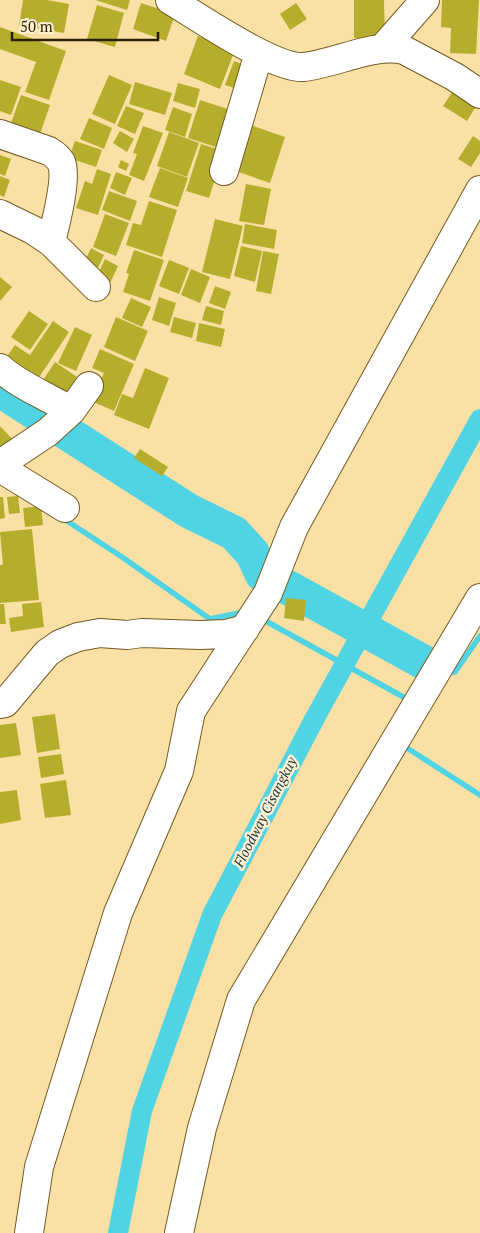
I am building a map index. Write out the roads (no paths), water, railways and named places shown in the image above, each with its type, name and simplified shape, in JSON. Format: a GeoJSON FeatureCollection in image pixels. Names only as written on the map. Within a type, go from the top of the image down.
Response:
{"type":"FeatureCollection","features":[{"type":"Feature","properties":{"kind":"street"},"geometry":{"type":"LineString","coordinates":[[170,0],[259,53],[291,65],[301,67],[383,48],[404,50],[455,77],[480,94]]}},
{"type":"Feature","properties":{"kind":"street"},"geometry":{"type":"LineString","coordinates":[[383,48],[425,0]]}},
{"type":"Feature","properties":{"kind":"street"},"geometry":{"type":"LineString","coordinates":[[224,171],[259,53]]}},
{"type":"Feature","properties":{"kind":"street"},"geometry":{"type":"LineString","coordinates":[[0,134],[49,152],[62,163],[63,173],[60,199],[51,242]]}},
{"type":"Feature","properties":{"kind":"street"},"geometry":{"type":"LineString","coordinates":[[30,1233],[39,1167],[118,913],[179,771],[191,711],[268,593],[294,528],[480,190]]}},
{"type":"Feature","properties":{"kind":"street"},"geometry":{"type":"LineString","coordinates":[[0,214],[33,230],[51,242],[96,287]]}},
{"type":"Feature","properties":{"kind":"street"},"geometry":{"type":"LineString","coordinates":[[0,368],[23,386],[57,402],[61,420]]}},
{"type":"Feature","properties":{"kind":"street"},"geometry":{"type":"LineString","coordinates":[[0,464],[61,420],[89,386]]}},
{"type":"Feature","properties":{"kind":"street"},"geometry":{"type":"LineString","coordinates":[[0,468],[65,508]]}},
{"type":"Feature","properties":{"kind":"street"},"geometry":{"type":"LineString","coordinates":[[179,1233],[202,1128],[241,1000],[480,598]]}},
{"type":"Feature","properties":{"kind":"street"},"geometry":{"type":"LineString","coordinates":[[0,704],[5,703],[47,653],[60,644],[78,637],[100,632],[127,635],[142,633],[226,634],[245,629]]}},
{"type":"Feature","properties":{"kind":"waterway"},"geometry":{"type":"LineString","coordinates":[[0,390],[189,511],[234,533],[253,554],[262,574]]}},
{"type":"Feature","properties":{"kind":"waterway","name":"Floodway Cisangkuy"},"geometry":{"type":"LineString","coordinates":[[118,1233],[142,1111],[212,915],[316,716],[480,419]]}},
{"type":"Feature","properties":{"kind":"waterway"},"geometry":{"type":"LineString","coordinates":[[61,517],[210,619],[244,612]]}},
{"type":"Feature","properties":{"kind":"waterway"},"geometry":{"type":"LineString","coordinates":[[287,587],[425,663]]}},
{"type":"Feature","properties":{"kind":"waterway"},"geometry":{"type":"LineString","coordinates":[[262,619],[407,699]]}},
{"type":"Feature","properties":{"kind":"waterway"},"geometry":{"type":"LineString","coordinates":[[447,673],[455,672],[480,636]]}},
{"type":"Feature","properties":{"kind":"waterway"},"geometry":{"type":"LineString","coordinates":[[405,744],[404,746],[480,795]]}}]}
